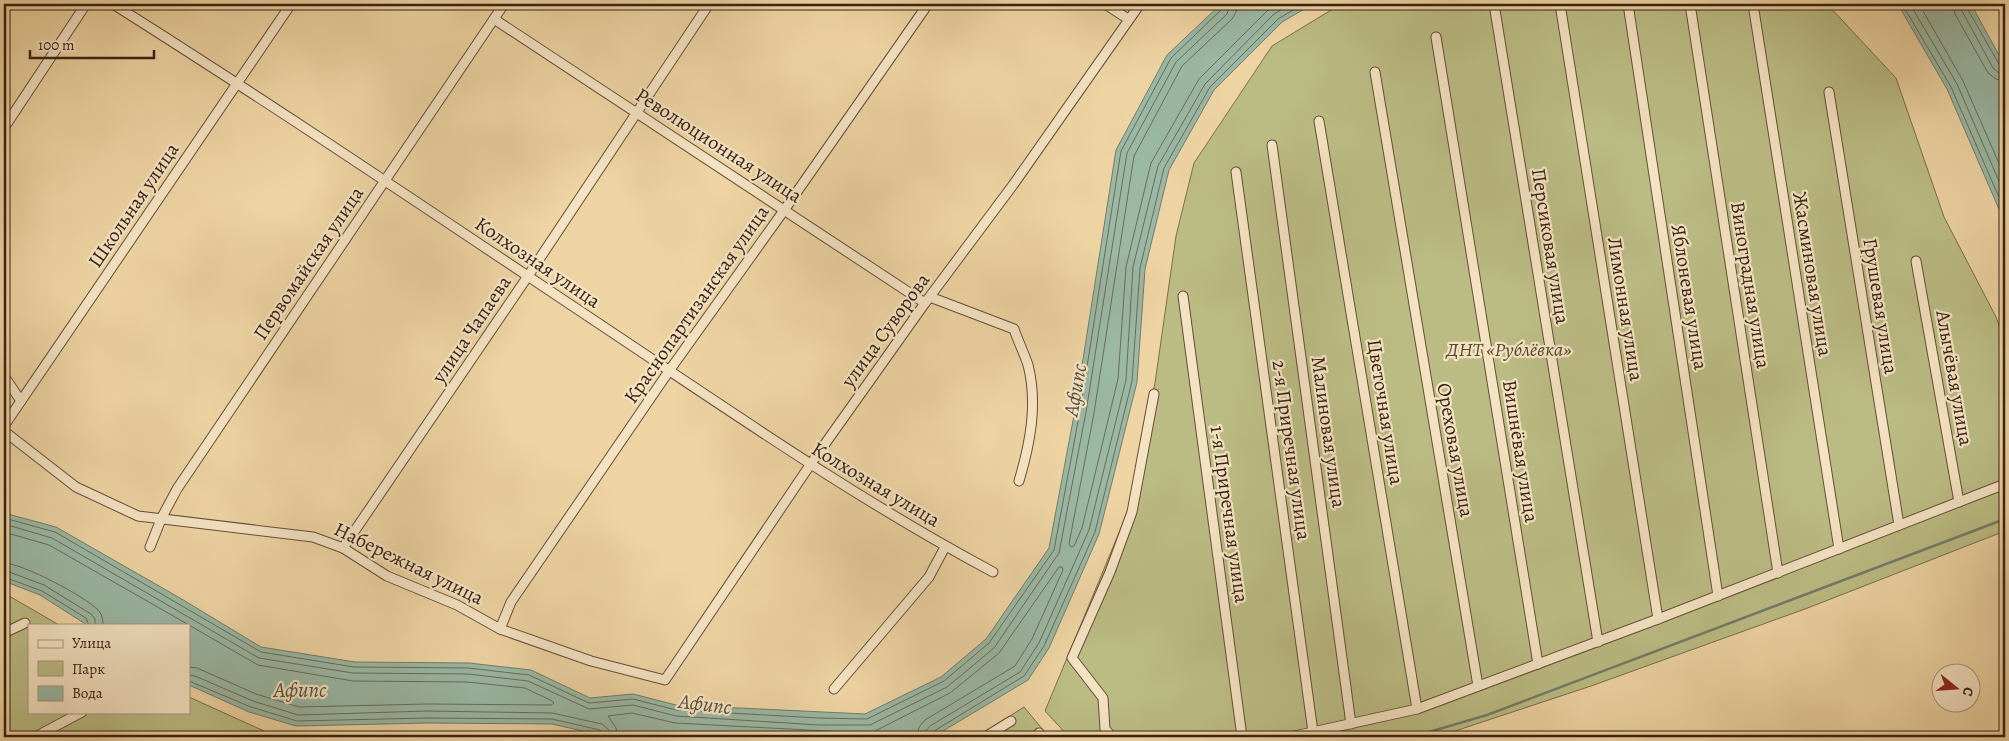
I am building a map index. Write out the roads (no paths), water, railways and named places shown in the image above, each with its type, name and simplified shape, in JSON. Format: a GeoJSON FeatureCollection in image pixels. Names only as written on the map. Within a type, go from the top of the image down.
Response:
{"type":"FeatureCollection","features":[{"type":"Feature","properties":{"kind":"street"},"geometry":{"type":"LineString","coordinates":[[4,128],[86,4]]}},
{"type":"Feature","properties":{"kind":"street","name":"Колхозная улица"},"geometry":{"type":"LineString","coordinates":[[113,4],[386,180],[810,466],[945,547],[993,572]]}},
{"type":"Feature","properties":{"kind":"street","name":"Школьная улица"},"geometry":{"type":"LineString","coordinates":[[4,426],[291,4]]}},
{"type":"Feature","properties":{"kind":"street","name":"Первомайская улица"},"geometry":{"type":"LineString","coordinates":[[150,547],[162,517],[177,489],[504,4]]}},
{"type":"Feature","properties":{"kind":"street","name":"улица Чапаева"},"geometry":{"type":"LineString","coordinates":[[343,548],[528,276],[709,4]]}},
{"type":"Feature","properties":{"kind":"street","name":"Краснопартизанская улица"},"geometry":{"type":"LineString","coordinates":[[500,629],[511,602],[669,371],[928,4]]}},
{"type":"Feature","properties":{"kind":"street"},"geometry":{"type":"LineString","coordinates":[[1105,4],[1128,19]]}},
{"type":"Feature","properties":{"kind":"street","name":"улица Суворова"},"geometry":{"type":"LineString","coordinates":[[665,680],[810,466],[927,300],[1013,185],[1140,4]]}},
{"type":"Feature","properties":{"kind":"street","name":"Персиковая улица"},"geometry":{"type":"LineString","coordinates":[[1494,4],[1598,642]]}},
{"type":"Feature","properties":{"kind":"street","name":"Лимонная улица"},"geometry":{"type":"LineString","coordinates":[[1560,4],[1658,619]]}},
{"type":"Feature","properties":{"kind":"street","name":"Яблоневая улица"},"geometry":{"type":"LineString","coordinates":[[1628,4],[1718,596]]}},
{"type":"Feature","properties":{"kind":"street","name":"Виноградная улица"},"geometry":{"type":"LineString","coordinates":[[1690,4],[1778,572]]}},
{"type":"Feature","properties":{"kind":"street","name":"Жасминовая улица"},"geometry":{"type":"LineString","coordinates":[[1753,4],[1838,549]]}},
{"type":"Feature","properties":{"kind":"street","name":"Революционная улица"},"geometry":{"type":"LineString","coordinates":[[494,19],[927,300],[1014,329],[1028,366],[1033,405],[1027,454],[1019,481]]}},
{"type":"Feature","properties":{"kind":"street","name":"Вишнёвая улица"},"geometry":{"type":"LineString","coordinates":[[1436,37],[1538,664]]}},
{"type":"Feature","properties":{"kind":"street","name":"Ореховая улица"},"geometry":{"type":"LineString","coordinates":[[1375,72],[1478,686]]}},
{"type":"Feature","properties":{"kind":"street","name":"Грушевая улица"},"geometry":{"type":"LineString","coordinates":[[1829,92],[1899,525]]}},
{"type":"Feature","properties":{"kind":"street","name":"Цветочная улица"},"geometry":{"type":"LineString","coordinates":[[1320,121],[1417,709]]}},
{"type":"Feature","properties":{"kind":"street","name":"Малиновая улица"},"geometry":{"type":"LineString","coordinates":[[1272,145],[1351,724]]}},
{"type":"Feature","properties":{"kind":"street","name":"2-я Приречная улица"},"geometry":{"type":"LineString","coordinates":[[1236,172],[1313,732]]}},
{"type":"Feature","properties":{"kind":"street","name":"Алычёвая улица"},"geometry":{"type":"LineString","coordinates":[[1916,261],[1959,502]]}},
{"type":"Feature","properties":{"kind":"street","name":"1-я Приречная улица"},"geometry":{"type":"LineString","coordinates":[[1183,296],[1242,737]]}},
{"type":"Feature","properties":{"kind":"street"},"geometry":{"type":"LineString","coordinates":[[4,376],[21,401]]}},
{"type":"Feature","properties":{"kind":"street"},"geometry":{"type":"LineString","coordinates":[[1112,737],[1105,730],[1103,698],[1072,658],[1110,572],[1132,512],[1154,394]]}},
{"type":"Feature","properties":{"kind":"street","name":"Набережная улица"},"geometry":{"type":"LineString","coordinates":[[4,431],[76,487],[138,516],[162,517],[313,537],[343,548],[387,576],[457,605],[500,629],[591,661],[665,680]]}},
{"type":"Feature","properties":{"kind":"street"},"geometry":{"type":"LineString","coordinates":[[1290,737],[1417,709],[1598,642],[2005,484]]}},
{"type":"Feature","properties":{"kind":"street","name":"Колхозная улица"},"geometry":{"type":"LineString","coordinates":[[834,689],[929,577],[945,547]]}},
{"type":"Feature","properties":{"kind":"street"},"geometry":{"type":"LineString","coordinates":[[4,633],[25,623]]}},
{"type":"Feature","properties":{"kind":"street"},"geometry":{"type":"LineString","coordinates":[[35,737],[78,714]]}},
{"type":"Feature","properties":{"kind":"street"},"geometry":{"type":"LineString","coordinates":[[985,737],[1011,721]]}},
{"type":"Feature","properties":{"kind":"water","name":"Афипс"},"geometry":{"type":"Polygon","coordinates":[[[1221,4],[1313,4],[1282,22],[1214,90],[1169,170],[1145,269],[1137,382],[1099,534],[1049,648],[1028,680],[938,734],[931,737],[609,737],[552,724],[427,723],[296,726],[249,712],[190,685],[190,624],[85,624],[40,595],[4,581],[4,513],[56,527],[261,647],[355,662],[469,663],[531,670],[590,698],[633,694],[676,705],[865,714],[941,677],[986,639],[1049,548],[1075,410],[1116,150],[1167,55],[1221,4]]]}},
{"type":"Feature","properties":{"kind":"water"},"geometry":{"type":"Polygon","coordinates":[[[1895,4],[1971,4],[2005,66],[2005,223],[1947,89],[1900,8],[1895,4]]]}},
{"type":"Feature","properties":{"kind":"waterway"},"geometry":{"type":"LineString","coordinates":[[1412,737],[1487,715],[2005,519]]}},
{"type":"Feature","properties":{"kind":"park label","name":"ДНТ «Рублёвка»"},"geometry":{"type":"Point","coordinates":[1509,349]}}]}
